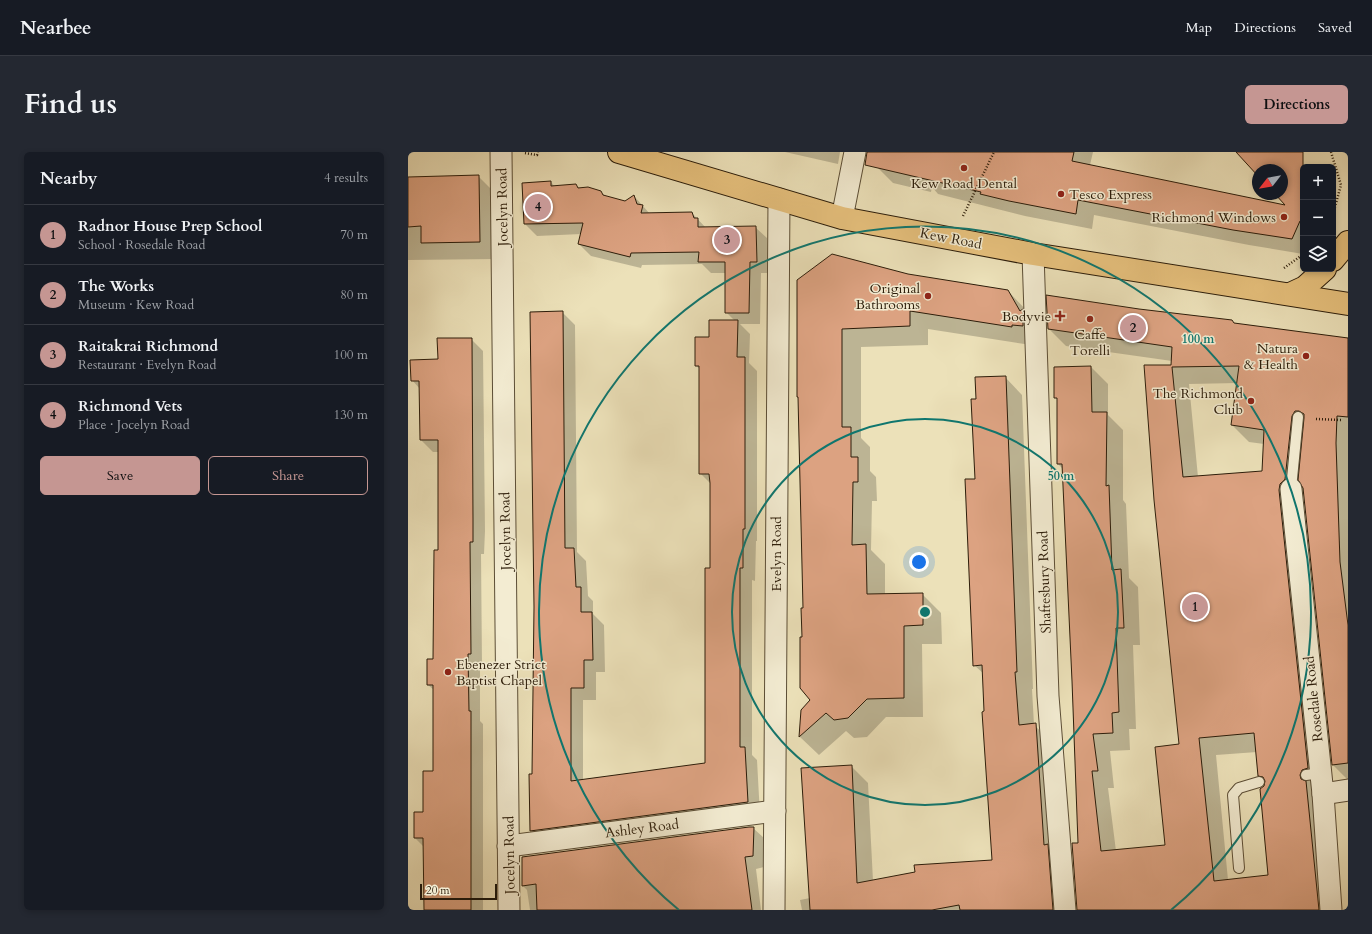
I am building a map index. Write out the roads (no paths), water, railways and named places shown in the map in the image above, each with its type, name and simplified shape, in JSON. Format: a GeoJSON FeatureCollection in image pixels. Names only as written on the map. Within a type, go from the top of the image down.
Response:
{"type":"FeatureCollection","features":[{"type":"Feature","properties":{"kind":"main road","name":"Kew Road"},"geometry":{"type":"LineString","coordinates":[[619,152],[842,218],[1033,254],[1348,304]]}},
{"type":"Feature","properties":{"kind":"main road"},"geometry":{"type":"LineString","coordinates":[[1336,256],[1348,242]]}},
{"type":"Feature","properties":{"kind":"main road"},"geometry":{"type":"LineString","coordinates":[[1290,294],[1305,287],[1322,272]]}},
{"type":"Feature","properties":{"kind":"street","name":"Jocelyn Road"},"geometry":{"type":"LineString","coordinates":[[502,152],[509,910]]}},
{"type":"Feature","properties":{"kind":"street"},"geometry":{"type":"LineString","coordinates":[[842,218],[855,152]]}},
{"type":"Feature","properties":{"kind":"street","name":"Evelyn Road"},"geometry":{"type":"LineString","coordinates":[[774,910],[778,199]]}},
{"type":"Feature","properties":{"kind":"street","name":"Shaftesbury Road"},"geometry":{"type":"LineString","coordinates":[[1033,254],[1048,696],[1065,910]]}},
{"type":"Feature","properties":{"kind":"street","name":"Rosedale Road"},"geometry":{"type":"LineString","coordinates":[[1292,489],[1313,774],[1323,794],[1331,910]]}},
{"type":"Feature","properties":{"kind":"street"},"geometry":{"type":"LineString","coordinates":[[1323,794],[1348,790]]}},
{"type":"Feature","properties":{"kind":"street","name":"Ashley Road"},"geometry":{"type":"LineString","coordinates":[[508,846],[775,811]]}},
{"type":"Feature","properties":{"kind":"lane"},"geometry":{"type":"LineString","coordinates":[[1292,489],[1298,417]]}},
{"type":"Feature","properties":{"kind":"lane"},"geometry":{"type":"LineString","coordinates":[[1239,868],[1233,795],[1239,788],[1259,782]]}},
{"type":"Feature","properties":{"kind":"place","name":"Kew Road Dental"},"geometry":{"type":"Point","coordinates":[964,168]}},
{"type":"Feature","properties":{"kind":"place","name":"Tesco Express"},"geometry":{"type":"Point","coordinates":[1061,194]}},
{"type":"Feature","properties":{"kind":"place","name":"Richmond Vets"},"geometry":{"type":"Point","coordinates":[538,207]}},
{"type":"Feature","properties":{"kind":"place","name":"Richmond Windows"},"geometry":{"type":"Point","coordinates":[1284,217]}},
{"type":"Feature","properties":{"kind":"place","name":"Raitakrai Richmond"},"geometry":{"type":"Point","coordinates":[727,240]}},
{"type":"Feature","properties":{"kind":"place","name":"Original Bathrooms"},"geometry":{"type":"Point","coordinates":[928,296]}},
{"type":"Feature","properties":{"kind":"place","name":"Bodyvie"},"geometry":{"type":"Point","coordinates":[1060,316]}},
{"type":"Feature","properties":{"kind":"place","name":"Caffe Torelli"},"geometry":{"type":"Point","coordinates":[1090,319]}},
{"type":"Feature","properties":{"kind":"place","name":"The Works"},"geometry":{"type":"Point","coordinates":[1133,328]}},
{"type":"Feature","properties":{"kind":"place","name":"Natura & Health"},"geometry":{"type":"Point","coordinates":[1306,356]}},
{"type":"Feature","properties":{"kind":"place","name":"The Richmond Club"},"geometry":{"type":"Point","coordinates":[1251,401]}},
{"type":"Feature","properties":{"kind":"place","name":"Radnor House Prep School"},"geometry":{"type":"Point","coordinates":[1195,607]}},
{"type":"Feature","properties":{"kind":"place","name":"Ebenezer Strict Baptist Chapel"},"geometry":{"type":"Point","coordinates":[448,672]}}]}
